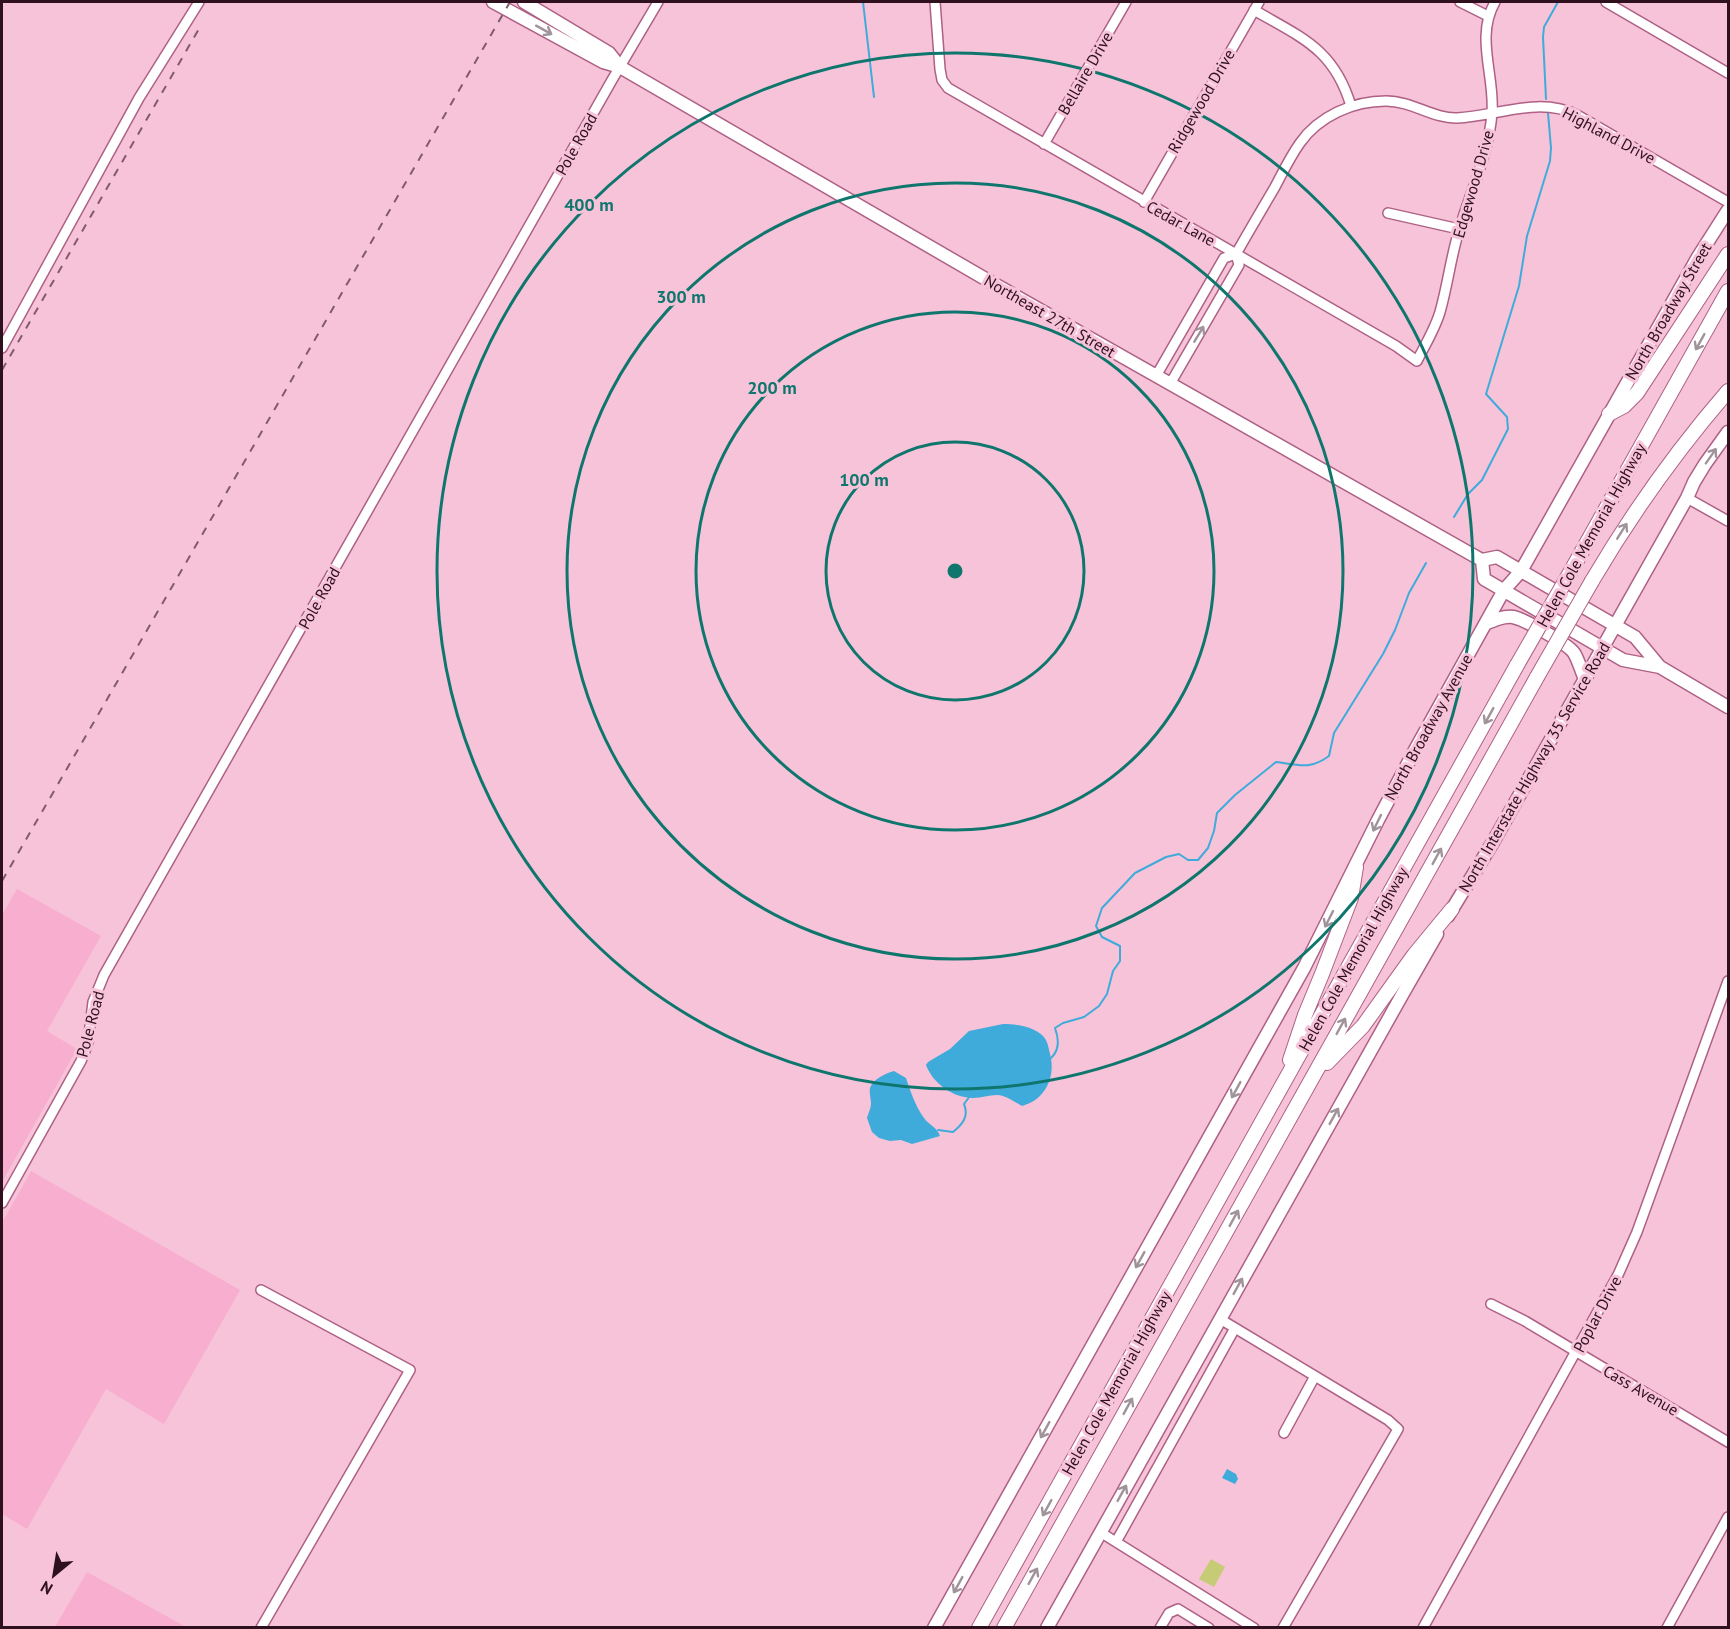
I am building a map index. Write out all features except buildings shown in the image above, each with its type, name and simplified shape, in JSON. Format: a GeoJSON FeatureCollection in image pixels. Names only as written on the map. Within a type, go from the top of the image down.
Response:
{"type":"FeatureCollection","features":[{"type":"Feature","properties":{"kind":"highway"},"geometry":{"type":"LineString","coordinates":[[1609,414],[1624,406],[1637,393],[1728,254]]}},
{"type":"Feature","properties":{"kind":"highway","name":"Helen Cole Memorial Highway"},"geometry":{"type":"LineString","coordinates":[[979,1628],[1728,291]]}},
{"type":"Feature","properties":{"kind":"highway","name":"Helen Cole Memorial Highway"},"geometry":{"type":"LineString","coordinates":[[1004,1628],[1592,581],[1642,500],[1673,457],[1728,391]]}},
{"type":"Feature","properties":{"kind":"highway"},"geometry":{"type":"LineString","coordinates":[[1711,410],[1728,398]]}},
{"type":"Feature","properties":{"kind":"highway"},"geometry":{"type":"LineString","coordinates":[[1280,1090],[1305,1015],[1351,898],[1356,867]]}},
{"type":"Feature","properties":{"kind":"highway"},"geometry":{"type":"LineString","coordinates":[[1313,1077],[1362,1026],[1414,955],[1452,909]]}},
{"type":"Feature","properties":{"kind":"main road","name":"Northeast 27th Street"},"geometry":{"type":"LineString","coordinates":[[493,2],[603,62],[620,67],[989,281],[1482,560],[1497,557],[1635,637],[1660,668]]}},
{"type":"Feature","properties":{"kind":"main road","name":"Northeast 27th Street"},"geometry":{"type":"LineString","coordinates":[[524,2],[609,53],[620,67]]}},
{"type":"Feature","properties":{"kind":"main road","name":"North Broadway Street"},"geometry":{"type":"LineString","coordinates":[[1609,414],[1698,257],[1728,210]]}},
{"type":"Feature","properties":{"kind":"main road"},"geometry":{"type":"LineString","coordinates":[[1521,571],[1609,414]]}},
{"type":"Feature","properties":{"kind":"main road","name":"North Interstate Highway 35 Service Road"},"geometry":{"type":"LineString","coordinates":[[1047,1628],[1401,994],[1493,842],[1694,482],[1728,432]]}},
{"type":"Feature","properties":{"kind":"main road"},"geometry":{"type":"LineString","coordinates":[[1482,560],[1484,579],[1623,660],[1660,668],[1728,707]]}},
{"type":"Feature","properties":{"kind":"main road","name":"North Broadway Avenue"},"geometry":{"type":"LineString","coordinates":[[934,1628],[1304,968],[1397,782],[1504,590],[1521,571]]}},
{"type":"Feature","properties":{"kind":"main road"},"geometry":{"type":"LineString","coordinates":[[1485,624],[1502,617],[1529,623],[1568,646],[1575,655],[1585,679]]}},
{"type":"Feature","properties":{"kind":"street"},"geometry":{"type":"LineString","coordinates":[[2,348],[138,98],[199,2]]}},
{"type":"Feature","properties":{"kind":"street","name":"Pole Road"},"geometry":{"type":"LineString","coordinates":[[2,1203],[81,1062],[88,1042],[93,1002],[104,975],[658,2]]}},
{"type":"Feature","properties":{"kind":"street","name":"Cedar Lane"},"geometry":{"type":"LineString","coordinates":[[935,2],[940,69],[945,84],[954,92],[1396,346],[1417,361]]}},
{"type":"Feature","properties":{"kind":"street","name":"Bellaire Drive"},"geometry":{"type":"LineString","coordinates":[[1044,144],[1126,2]]}},
{"type":"Feature","properties":{"kind":"street"},"geometry":{"type":"LineString","coordinates":[[1460,2],[1488,16]]}},
{"type":"Feature","properties":{"kind":"street","name":"Edgewood Drive"},"geometry":{"type":"LineString","coordinates":[[1417,361],[1440,313],[1459,229],[1487,142],[1492,96],[1486,43],[1488,16],[1495,2]]}},
{"type":"Feature","properties":{"kind":"street"},"geometry":{"type":"LineString","coordinates":[[1606,2],[1728,73]]}},
{"type":"Feature","properties":{"kind":"street"},"geometry":{"type":"LineString","coordinates":[[1257,6],[1318,49],[1338,74],[1351,106]]}},
{"type":"Feature","properties":{"kind":"street","name":"Ridgewood Drive"},"geometry":{"type":"LineString","coordinates":[[1144,201],[1257,6]]}},
{"type":"Feature","properties":{"kind":"street","name":"Highland Drive"},"geometry":{"type":"LineString","coordinates":[[1156,376],[1224,258],[1236,254],[1299,144],[1305,136],[1329,117],[1351,106],[1398,102],[1450,118],[1547,106],[1568,111],[1728,202]]}},
{"type":"Feature","properties":{"kind":"street"},"geometry":{"type":"LineString","coordinates":[[1388,213],[1459,229]]}},
{"type":"Feature","properties":{"kind":"street","name":"Highland Drive"},"geometry":{"type":"LineString","coordinates":[[1170,384],[1239,265],[1236,254]]}},
{"type":"Feature","properties":{"kind":"street"},"geometry":{"type":"LineString","coordinates":[[1687,498],[1728,521]]}},
{"type":"Feature","properties":{"kind":"street","name":"Poplar Drive"},"geometry":{"type":"LineString","coordinates":[[1423,1628],[1618,1275],[1637,1232],[1728,981]]}},
{"type":"Feature","properties":{"kind":"street"},"geometry":{"type":"LineString","coordinates":[[261,1290],[410,1370],[261,1628]]}},
{"type":"Feature","properties":{"kind":"street","name":"Cass Avenue"},"geometry":{"type":"LineString","coordinates":[[1491,1304],[1728,1442]]}},
{"type":"Feature","properties":{"kind":"street"},"geometry":{"type":"LineString","coordinates":[[1220,1319],[1388,1420],[1398,1429],[1283,1628]]}},
{"type":"Feature","properties":{"kind":"street"},"geometry":{"type":"LineString","coordinates":[[1116,1542],[1235,1328]]}},
{"type":"Feature","properties":{"kind":"street"},"geometry":{"type":"LineString","coordinates":[[1284,1433],[1316,1376]]}},
{"type":"Feature","properties":{"kind":"street"},"geometry":{"type":"LineString","coordinates":[[1667,1628],[1728,1517]]}},
{"type":"Feature","properties":{"kind":"street"},"geometry":{"type":"LineString","coordinates":[[1100,1532],[1254,1628]]}},
{"type":"Feature","properties":{"kind":"street"},"geometry":{"type":"LineString","coordinates":[[1160,1628],[1169,1613],[1178,1609],[1209,1628]]}},
{"type":"Feature","properties":{"kind":"shaded area"},"geometry":{"type":"Polygon","coordinates":[[[17,889],[101,936],[47,1031],[77,1049],[2,1182],[2,915],[17,889]]]}},
{"type":"Feature","properties":{"kind":"shaded area"},"geometry":{"type":"Polygon","coordinates":[[[31,1171],[240,1290],[164,1424],[106,1389],[27,1529],[2,1514],[2,1223],[31,1171]]]}},
{"type":"Feature","properties":{"kind":"shaded area"},"geometry":{"type":"Polygon","coordinates":[[[87,1572],[186,1627],[55,1627],[87,1572]]]}},
{"type":"Feature","properties":{"kind":"green space"},"geometry":{"type":"Polygon","coordinates":[[[1211,1559],[1225,1567],[1214,1587],[1199,1579],[1211,1559]]]}},
{"type":"Feature","properties":{"kind":"water"},"geometry":{"type":"Polygon","coordinates":[[[1003,1024],[1033,1029],[1046,1040],[1052,1062],[1050,1079],[1043,1093],[1030,1103],[1022,1106],[1000,1095],[976,1098],[959,1096],[945,1089],[929,1072],[926,1065],[928,1062],[950,1049],[969,1031],[1003,1024]]]}},
{"type":"Feature","properties":{"kind":"water"},"geometry":{"type":"Polygon","coordinates":[[[894,1071],[906,1078],[921,1113],[940,1136],[912,1144],[901,1140],[890,1141],[879,1138],[872,1132],[867,1118],[871,1106],[870,1088],[877,1079],[894,1071]]]}},
{"type":"Feature","properties":{"kind":"water"},"geometry":{"type":"Polygon","coordinates":[[[1227,1469],[1236,1474],[1238,1479],[1235,1484],[1222,1478],[1227,1469]]]}},
{"type":"Feature","properties":{"kind":"waterway"},"geometry":{"type":"LineString","coordinates":[[863,2],[874,97]]}},
{"type":"Feature","properties":{"kind":"waterway"},"geometry":{"type":"LineString","coordinates":[[1546,99],[1544,27],[1558,2]]}},
{"type":"Feature","properties":{"kind":"waterway"},"geometry":{"type":"LineString","coordinates":[[1454,517],[1468,494],[1482,480],[1508,429],[1507,417],[1486,394],[1519,286],[1527,236],[1550,161],[1548,113]]}},
{"type":"Feature","properties":{"kind":"waterway"},"geometry":{"type":"LineString","coordinates":[[1051,1058],[1058,1044],[1055,1028],[1063,1023],[1084,1017],[1099,1006],[1107,994],[1113,971],[1120,961],[1120,946],[1102,937],[1096,926],[1102,908],[1135,873],[1166,857],[1179,854],[1188,860],[1198,860],[1208,848],[1217,813],[1235,795],[1276,762],[1310,765],[1329,756],[1334,733],[1383,654],[1409,593],[1426,563]]}},
{"type":"Feature","properties":{"kind":"waterway"},"geometry":{"type":"LineString","coordinates":[[938,1130],[953,1132],[960,1126],[965,1116],[964,1104],[970,1096]]}},
{"type":"Feature","properties":{"kind":"railway"},"geometry":{"type":"LineString","coordinates":[[2,881],[510,2]]}},
{"type":"Feature","properties":{"kind":"railway"},"geometry":{"type":"LineString","coordinates":[[2,370],[200,27]]}}]}
